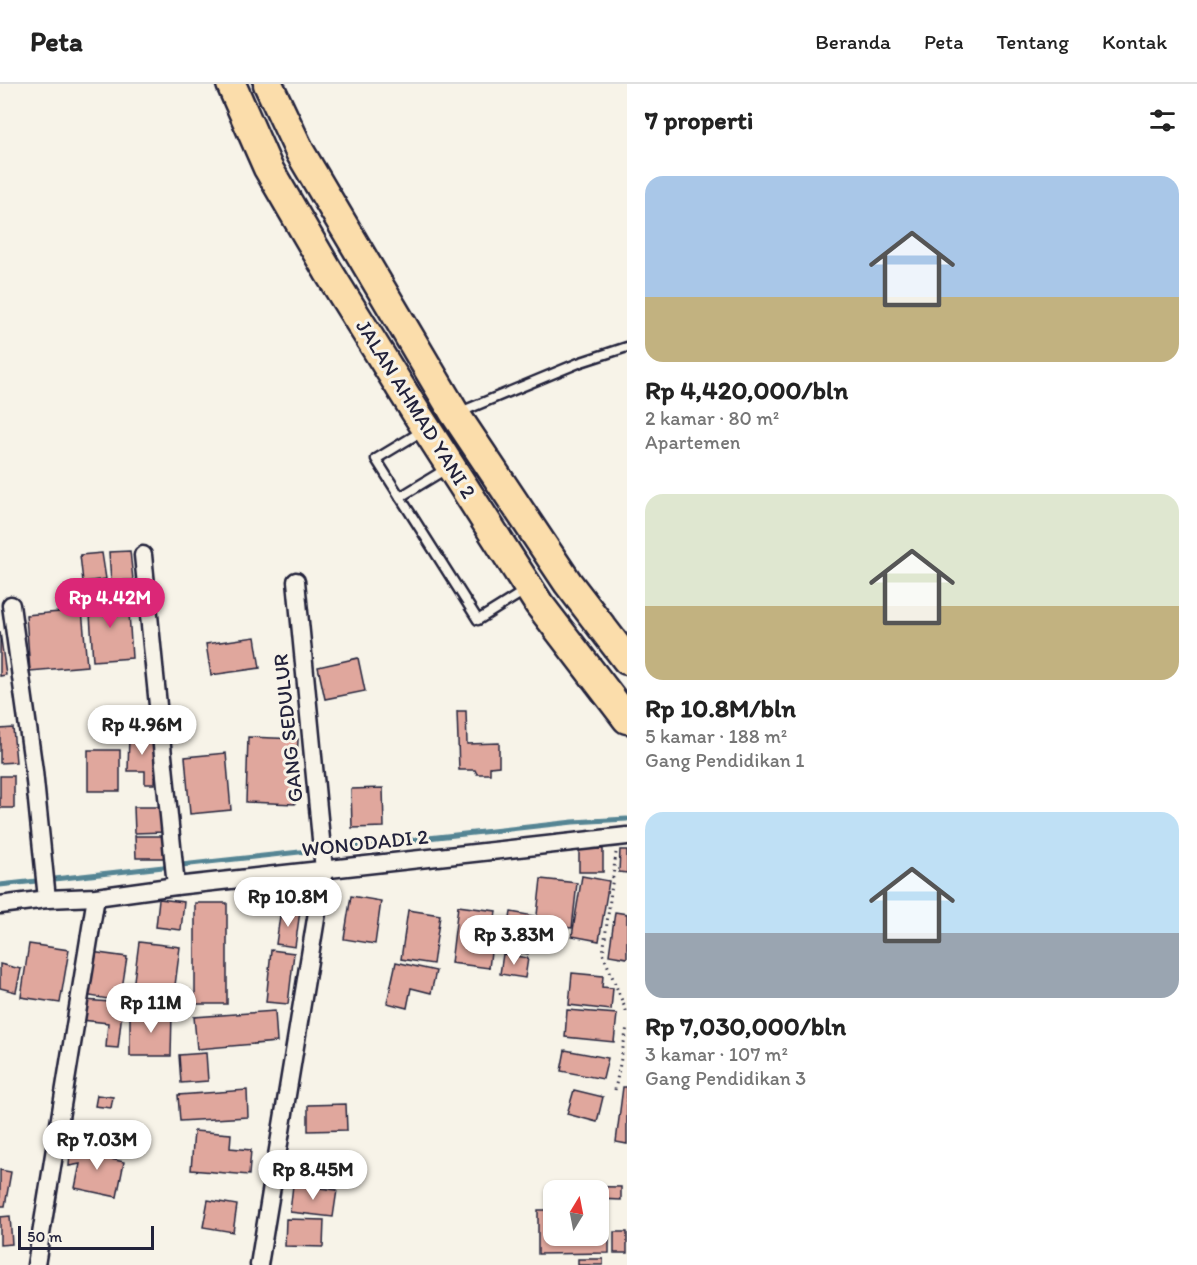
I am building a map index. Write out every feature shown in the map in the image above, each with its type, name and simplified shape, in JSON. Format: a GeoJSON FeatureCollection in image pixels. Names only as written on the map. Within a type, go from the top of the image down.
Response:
{"type":"FeatureCollection","features":[{"type":"Feature","properties":{"kind":"highway","name":"JALAN AHMAD YANI 2"},"geometry":{"type":"LineString","coordinates":[[231,84],[268,168],[328,271],[539,604],[627,719]]}},
{"type":"Feature","properties":{"kind":"highway","name":"JALAN AHMAD YANI 2"},"geometry":{"type":"LineString","coordinates":[[268,84],[300,152],[455,414],[568,583],[627,660]]}},
{"type":"Feature","properties":{"kind":"street"},"geometry":{"type":"LineString","coordinates":[[143,555],[176,886]]}},
{"type":"Feature","properties":{"kind":"street","name":"GANG SEDULUR"},"geometry":{"type":"LineString","coordinates":[[259,1265],[324,870],[296,581]]}},
{"type":"Feature","properties":{"kind":"street"},"geometry":{"type":"LineString","coordinates":[[11,605],[34,771],[47,899]]}},
{"type":"Feature","properties":{"kind":"street","name":"WONODADI 2"},"geometry":{"type":"LineString","coordinates":[[0,905],[47,899],[96,897],[623,836]]}},
{"type":"Feature","properties":{"kind":"street"},"geometry":{"type":"LineString","coordinates":[[36,1265],[96,897]]}},
{"type":"Feature","properties":{"kind":"lane"},"geometry":{"type":"LineString","coordinates":[[455,414],[580,362],[627,347]]}},
{"type":"Feature","properties":{"kind":"lane"},"geometry":{"type":"LineString","coordinates":[[427,428],[376,459],[400,497],[478,620],[529,589]]}},
{"type":"Feature","properties":{"kind":"lane"},"geometry":{"type":"LineString","coordinates":[[400,497],[451,465]]}},
{"type":"Feature","properties":{"kind":"path"},"geometry":{"type":"LineString","coordinates":[[623,836],[603,954],[627,1013]]}},
{"type":"Feature","properties":{"kind":"path"},"geometry":{"type":"LineString","coordinates":[[615,1090],[627,1027]]}},
{"type":"Feature","properties":{"kind":"building"},"geometry":{"type":"Polygon","coordinates":[[[130,551],[133,580],[111,581],[109,552],[130,551]]]}},
{"type":"Feature","properties":{"kind":"building"},"geometry":{"type":"Polygon","coordinates":[[[102,553],[106,579],[83,582],[80,555],[102,553]]]}},
{"type":"Feature","properties":{"kind":"building"},"geometry":{"type":"Polygon","coordinates":[[[128,597],[132,658],[93,661],[89,599],[128,597]]]}},
{"type":"Feature","properties":{"kind":"building"},"geometry":{"type":"Polygon","coordinates":[[[82,610],[87,666],[30,671],[26,615],[82,610]]]}},
{"type":"Feature","properties":{"kind":"building"},"geometry":{"type":"Polygon","coordinates":[[[0,632],[6,675],[0,676],[0,632]]]}},
{"type":"Feature","properties":{"kind":"building"},"geometry":{"type":"Polygon","coordinates":[[[255,637],[260,668],[211,675],[206,644],[255,637]]]}},
{"type":"Feature","properties":{"kind":"building"},"geometry":{"type":"Polygon","coordinates":[[[358,658],[365,691],[325,699],[318,667],[358,658]]]}},
{"type":"Feature","properties":{"kind":"building"},"geometry":{"type":"Polygon","coordinates":[[[457,711],[466,711],[467,744],[499,743],[499,766],[490,767],[490,774],[477,774],[475,770],[459,770],[457,711]]]}},
{"type":"Feature","properties":{"kind":"building"},"geometry":{"type":"Polygon","coordinates":[[[13,728],[16,762],[0,763],[0,729],[13,728]]]}},
{"type":"Feature","properties":{"kind":"building"},"geometry":{"type":"Polygon","coordinates":[[[129,735],[155,736],[154,784],[145,784],[145,771],[128,771],[129,735]]]}},
{"type":"Feature","properties":{"kind":"building"},"geometry":{"type":"Polygon","coordinates":[[[248,737],[298,739],[295,804],[246,802],[248,737]]]}},
{"type":"Feature","properties":{"kind":"building"},"geometry":{"type":"Polygon","coordinates":[[[88,750],[120,750],[120,791],[88,791],[88,750]]]}},
{"type":"Feature","properties":{"kind":"building"},"geometry":{"type":"Polygon","coordinates":[[[226,753],[231,810],[190,814],[185,757],[226,753]]]}},
{"type":"Feature","properties":{"kind":"building"},"geometry":{"type":"Polygon","coordinates":[[[0,776],[14,776],[14,808],[0,808],[0,776]]]}},
{"type":"Feature","properties":{"kind":"building"},"geometry":{"type":"Polygon","coordinates":[[[383,788],[384,827],[352,828],[351,789],[383,788]]]}},
{"type":"Feature","properties":{"kind":"building"},"geometry":{"type":"Polygon","coordinates":[[[134,807],[164,807],[164,832],[135,833],[134,807]]]}},
{"type":"Feature","properties":{"kind":"building"},"geometry":{"type":"Polygon","coordinates":[[[135,836],[164,836],[164,858],[136,858],[135,836]]]}},
{"type":"Feature","properties":{"kind":"building"},"geometry":{"type":"Polygon","coordinates":[[[579,849],[603,849],[603,872],[579,872],[579,849]]]}},
{"type":"Feature","properties":{"kind":"building"},"geometry":{"type":"Polygon","coordinates":[[[620,850],[627,850],[627,873],[619,872],[620,850]]]}},
{"type":"Feature","properties":{"kind":"building"},"geometry":{"type":"Polygon","coordinates":[[[582,876],[609,881],[599,941],[572,936],[582,876]]]}},
{"type":"Feature","properties":{"kind":"building"},"geometry":{"type":"Polygon","coordinates":[[[541,879],[577,883],[572,928],[536,924],[541,879]]]}},
{"type":"Feature","properties":{"kind":"building"},"geometry":{"type":"Polygon","coordinates":[[[351,896],[381,901],[375,944],[344,939],[351,896]]]}},
{"type":"Feature","properties":{"kind":"building"},"geometry":{"type":"Polygon","coordinates":[[[159,899],[184,902],[181,930],[156,927],[159,899]]]}},
{"type":"Feature","properties":{"kind":"building"},"geometry":{"type":"Polygon","coordinates":[[[195,903],[227,903],[227,1004],[195,1004],[195,903]]]}},
{"type":"Feature","properties":{"kind":"building"},"geometry":{"type":"Polygon","coordinates":[[[458,906],[496,911],[489,968],[451,963],[458,906]]]}},
{"type":"Feature","properties":{"kind":"building"},"geometry":{"type":"Polygon","coordinates":[[[281,909],[300,911],[295,947],[276,944],[281,909]]]}},
{"type":"Feature","properties":{"kind":"building"},"geometry":{"type":"Polygon","coordinates":[[[408,910],[440,915],[433,964],[401,959],[408,910]]]}},
{"type":"Feature","properties":{"kind":"building"},"geometry":{"type":"Polygon","coordinates":[[[511,912],[534,916],[528,954],[505,950],[511,912]]]}},
{"type":"Feature","properties":{"kind":"building"},"geometry":{"type":"Polygon","coordinates":[[[615,912],[627,914],[627,958],[609,955],[615,912]]]}},
{"type":"Feature","properties":{"kind":"building"},"geometry":{"type":"Polygon","coordinates":[[[139,942],[180,947],[174,993],[133,988],[139,942]]]}},
{"type":"Feature","properties":{"kind":"building"},"geometry":{"type":"Polygon","coordinates":[[[29,944],[69,950],[60,1003],[21,997],[29,944]]]}},
{"type":"Feature","properties":{"kind":"building"},"geometry":{"type":"Polygon","coordinates":[[[271,950],[294,953],[288,1004],[266,1002],[271,950]]]}},
{"type":"Feature","properties":{"kind":"building"},"geometry":{"type":"Polygon","coordinates":[[[91,952],[127,957],[120,1001],[84,995],[91,952]]]}},
{"type":"Feature","properties":{"kind":"building"},"geometry":{"type":"Polygon","coordinates":[[[503,954],[528,958],[525,978],[500,974],[503,954]]]}},
{"type":"Feature","properties":{"kind":"building"},"geometry":{"type":"Polygon","coordinates":[[[396,962],[436,971],[431,993],[411,988],[407,1008],[387,1003],[396,962]]]}},
{"type":"Feature","properties":{"kind":"building"},"geometry":{"type":"Polygon","coordinates":[[[0,964],[21,969],[16,992],[0,988],[0,964]]]}},
{"type":"Feature","properties":{"kind":"building"},"geometry":{"type":"Polygon","coordinates":[[[572,973],[603,976],[602,987],[613,988],[611,1010],[569,1005],[572,973]]]}},
{"type":"Feature","properties":{"kind":"building"},"geometry":{"type":"Polygon","coordinates":[[[84,1000],[123,1003],[118,1048],[106,1047],[108,1023],[82,1020],[84,1000]]]}},
{"type":"Feature","properties":{"kind":"building"},"geometry":{"type":"Polygon","coordinates":[[[567,1010],[617,1014],[614,1042],[565,1037],[567,1010]]]}},
{"type":"Feature","properties":{"kind":"building"},"geometry":{"type":"Polygon","coordinates":[[[275,1011],[277,1042],[197,1049],[194,1017],[275,1011]]]}},
{"type":"Feature","properties":{"kind":"building"},"geometry":{"type":"Polygon","coordinates":[[[130,1012],[172,1012],[171,1056],[130,1056],[130,1012]]]}},
{"type":"Feature","properties":{"kind":"building"},"geometry":{"type":"Polygon","coordinates":[[[565,1050],[608,1058],[603,1079],[561,1071],[565,1050]]]}},
{"type":"Feature","properties":{"kind":"building"},"geometry":{"type":"Polygon","coordinates":[[[206,1053],[208,1081],[181,1083],[179,1055],[206,1053]]]}},
{"type":"Feature","properties":{"kind":"building"},"geometry":{"type":"Polygon","coordinates":[[[623,1087],[627,1087],[627,1144],[616,1142],[623,1087]]]}},
{"type":"Feature","properties":{"kind":"building"},"geometry":{"type":"Polygon","coordinates":[[[247,1090],[248,1117],[180,1121],[178,1095],[247,1090]]]}},
{"type":"Feature","properties":{"kind":"building"},"geometry":{"type":"Polygon","coordinates":[[[574,1090],[603,1097],[597,1122],[567,1114],[574,1090]]]}},
{"type":"Feature","properties":{"kind":"building"},"geometry":{"type":"Polygon","coordinates":[[[97,1095],[113,1097],[111,1108],[95,1106],[97,1095]]]}},
{"type":"Feature","properties":{"kind":"building"},"geometry":{"type":"Polygon","coordinates":[[[346,1104],[347,1130],[308,1131],[308,1105],[346,1104]]]}},
{"type":"Feature","properties":{"kind":"building"},"geometry":{"type":"Polygon","coordinates":[[[194,1131],[231,1134],[230,1148],[251,1150],[249,1175],[191,1170],[194,1131]]]}},
{"type":"Feature","properties":{"kind":"building"},"geometry":{"type":"Polygon","coordinates":[[[88,1145],[104,1146],[107,1158],[124,1162],[117,1197],[75,1188],[80,1164],[69,1166],[70,1152],[87,1154],[88,1145]]]}},
{"type":"Feature","properties":{"kind":"building"},"geometry":{"type":"Polygon","coordinates":[[[0,1170],[11,1172],[5,1206],[0,1206],[0,1170]]]}},
{"type":"Feature","properties":{"kind":"building"},"geometry":{"type":"Polygon","coordinates":[[[293,1185],[337,1190],[333,1217],[290,1212],[293,1185]]]}},
{"type":"Feature","properties":{"kind":"building"},"geometry":{"type":"Polygon","coordinates":[[[609,1187],[621,1187],[621,1200],[609,1199],[609,1187]]]}},
{"type":"Feature","properties":{"kind":"building"},"geometry":{"type":"Polygon","coordinates":[[[208,1200],[237,1205],[233,1232],[203,1227],[208,1200]]]}},
{"type":"Feature","properties":{"kind":"building"},"geometry":{"type":"Polygon","coordinates":[[[538,1210],[543,1210],[543,1246],[609,1246],[609,1253],[538,1254],[538,1210]]]}},
{"type":"Feature","properties":{"kind":"building"},"geometry":{"type":"Polygon","coordinates":[[[10,1216],[12,1244],[0,1245],[0,1217],[10,1216]]]}},
{"type":"Feature","properties":{"kind":"building"},"geometry":{"type":"Polygon","coordinates":[[[286,1219],[324,1220],[323,1247],[285,1246],[286,1219]]]}},
{"type":"Feature","properties":{"kind":"building"},"geometry":{"type":"Polygon","coordinates":[[[614,1232],[627,1232],[627,1253],[614,1253],[614,1232]]]}},
{"type":"Feature","properties":{"kind":"building"},"geometry":{"type":"Polygon","coordinates":[[[578,1259],[603,1259],[603,1265],[578,1265],[578,1259]]]}},
{"type":"Feature","properties":{"kind":"waterway"},"geometry":{"type":"LineString","coordinates":[[0,885],[573,822],[627,819]]}}]}
